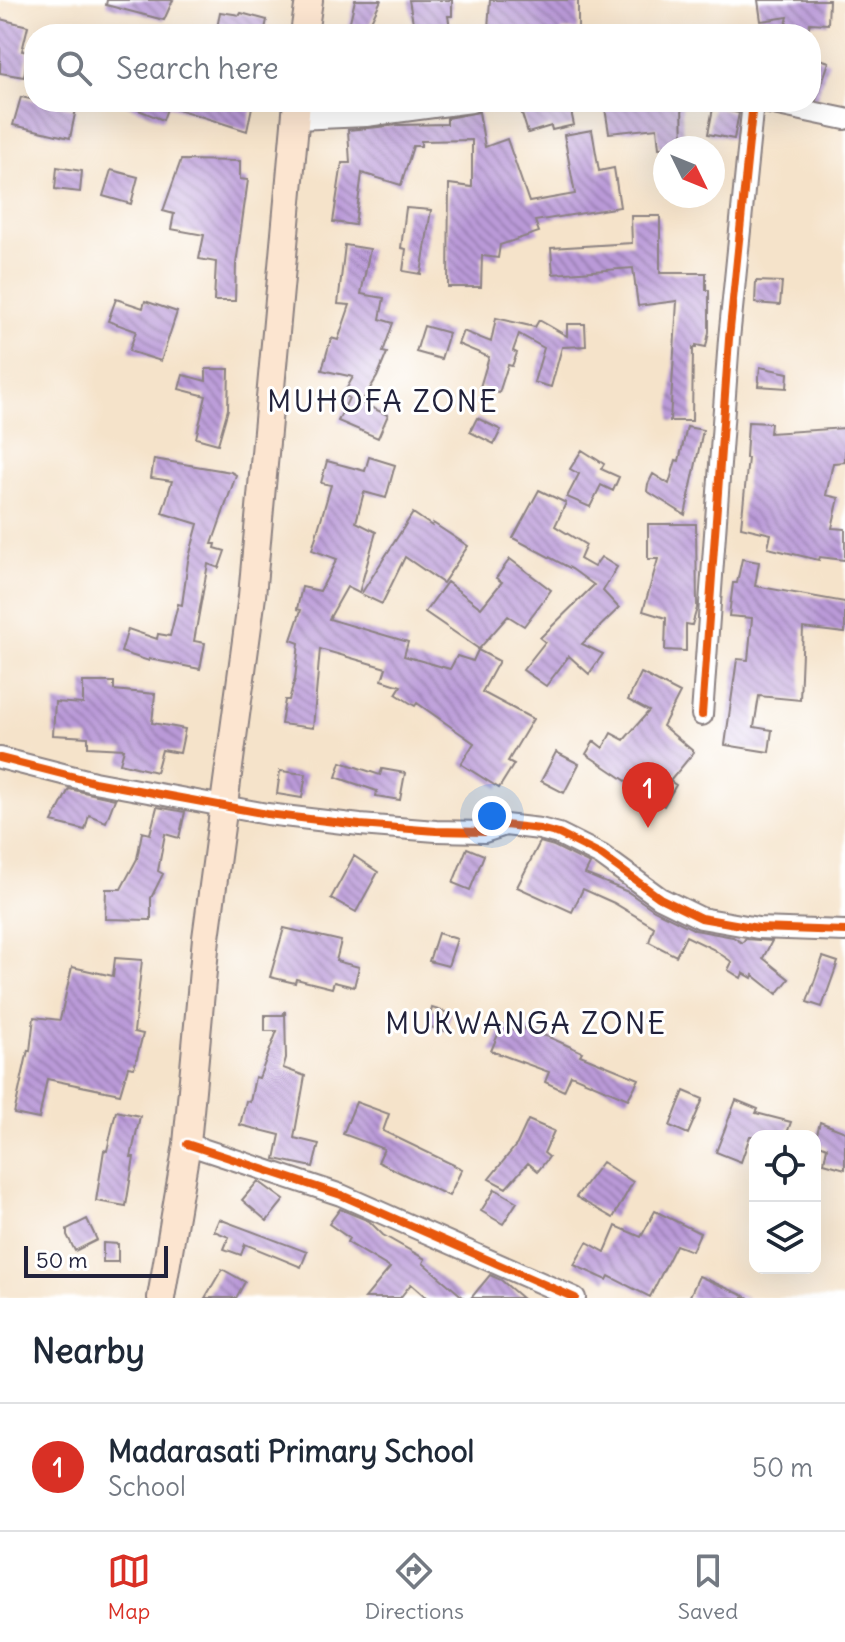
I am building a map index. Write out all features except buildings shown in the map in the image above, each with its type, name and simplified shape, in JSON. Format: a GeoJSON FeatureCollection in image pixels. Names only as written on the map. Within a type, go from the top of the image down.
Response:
{"type":"FeatureCollection","features":[{"type":"Feature","properties":{"kind":"main road"},"geometry":{"type":"LineString","coordinates":[[305,24],[309,0]]}},
{"type":"Feature","properties":{"kind":"main road"},"geometry":{"type":"LineString","coordinates":[[161,1298],[187,1144],[206,938],[252,596],[297,112]]}},
{"type":"Feature","properties":{"kind":"street"},"geometry":{"type":"LineString","coordinates":[[311,112],[366,116],[396,112]]}},
{"type":"Feature","properties":{"kind":"street"},"geometry":{"type":"LineString","coordinates":[[702,715],[729,339],[752,112]]}},
{"type":"Feature","properties":{"kind":"street"},"geometry":{"type":"LineString","coordinates":[[812,112],[845,119]]}},
{"type":"Feature","properties":{"kind":"street"},"geometry":{"type":"LineString","coordinates":[[0,758],[94,782],[267,814],[375,827],[484,832],[505,825],[540,829],[559,834],[601,855],[660,898],[701,918],[758,928],[845,931]]}},
{"type":"Feature","properties":{"kind":"street"},"geometry":{"type":"LineString","coordinates":[[187,1144],[341,1195],[575,1298]]}},
{"type":"Feature","properties":{"kind":"cycle path"},"geometry":{"type":"LineString","coordinates":[[702,715],[729,339],[752,112]]}},
{"type":"Feature","properties":{"kind":"cycle path"},"geometry":{"type":"LineString","coordinates":[[0,758],[94,782],[267,814],[436,831],[484,832],[505,825],[540,829],[559,834],[601,855],[660,898],[701,918],[758,928],[845,931]]}},
{"type":"Feature","properties":{"kind":"cycle path"},"geometry":{"type":"LineString","coordinates":[[187,1144],[341,1195],[575,1298]]}},
{"type":"Feature","properties":{"kind":"place","name":"Madarasati Primary School"},"geometry":{"type":"Point","coordinates":[648,828]}},
{"type":"Feature","properties":{"kind":"district","name":"MUHOFA ZONE"},"geometry":{"type":"Point","coordinates":[383,401]}},
{"type":"Feature","properties":{"kind":"district","name":"MUKWANGA ZONE"},"geometry":{"type":"Point","coordinates":[526,1023]}}]}
